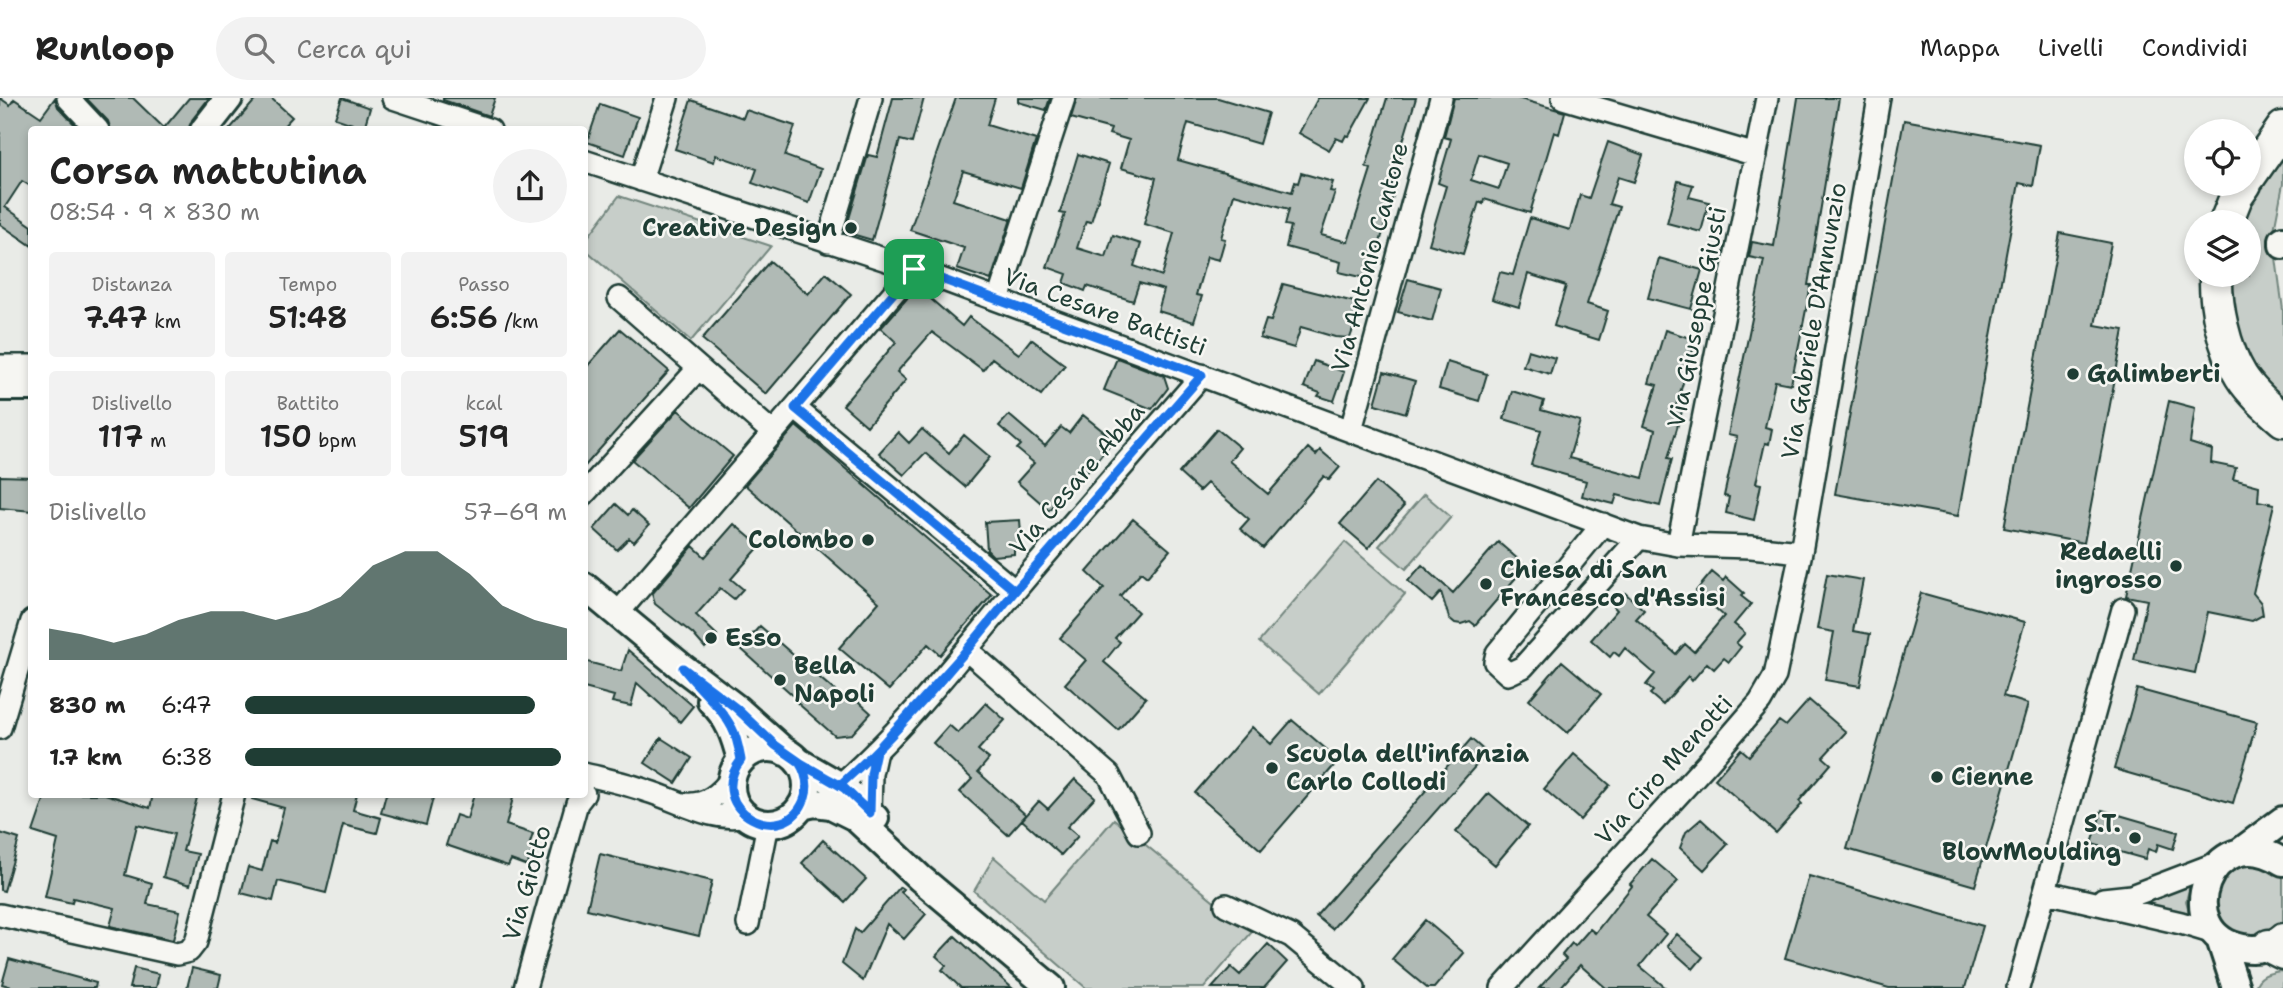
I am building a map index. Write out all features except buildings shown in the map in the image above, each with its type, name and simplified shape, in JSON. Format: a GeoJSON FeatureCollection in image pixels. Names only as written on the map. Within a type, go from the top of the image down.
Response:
{"type":"FeatureCollection","features":[{"type":"Feature","properties":{"kind":"highway"},"geometry":{"type":"LineString","coordinates":[[2261,160],[2283,128]]}},
{"type":"Feature","properties":{"kind":"highway"},"geometry":{"type":"LineString","coordinates":[[2216,287],[2225,339],[2241,376],[2283,420]]}},
{"type":"Feature","properties":{"kind":"main road"},"geometry":{"type":"LineString","coordinates":[[207,126],[229,98]]}},
{"type":"Feature","properties":{"kind":"main road"},"geometry":{"type":"LineString","coordinates":[[2283,240],[2283,245]]}},
{"type":"Feature","properties":{"kind":"main road"},"geometry":{"type":"LineString","coordinates":[[0,387],[28,387]]}},
{"type":"Feature","properties":{"kind":"main road"},"geometry":{"type":"LineString","coordinates":[[588,589],[736,708],[792,757],[804,772],[806,796],[794,815],[785,820],[757,819],[734,800],[731,787],[737,769],[750,753],[762,748],[775,748],[792,757],[840,785],[975,923]]}},
{"type":"Feature","properties":{"kind":"main road"},"geometry":{"type":"LineString","coordinates":[[683,668],[733,730],[737,769]]}},
{"type":"Feature","properties":{"kind":"main road"},"geometry":{"type":"LineString","coordinates":[[801,806],[808,803],[831,805],[855,817],[920,878],[1051,988]]}},
{"type":"Feature","properties":{"kind":"main road"},"geometry":{"type":"LineString","coordinates":[[2238,988],[2217,936],[2203,912],[2205,884],[2211,872],[2283,820]]}},
{"type":"Feature","properties":{"kind":"main road"},"geometry":{"type":"LineString","coordinates":[[2230,857],[2256,851],[2283,862]]}},
{"type":"Feature","properties":{"kind":"main road"},"geometry":{"type":"LineString","coordinates":[[2217,936],[2239,948],[2274,946]]}},
{"type":"Feature","properties":{"kind":"main road"},"geometry":{"type":"LineString","coordinates":[[2238,988],[2246,971],[2274,946]]}},
{"type":"Feature","properties":{"kind":"street"},"geometry":{"type":"LineString","coordinates":[[68,98],[94,126]]}},
{"type":"Feature","properties":{"kind":"street"},"geometry":{"type":"LineString","coordinates":[[393,98],[478,126]]}},
{"type":"Feature","properties":{"kind":"street"},"geometry":{"type":"LineString","coordinates":[[641,180],[667,98]]}},
{"type":"Feature","properties":{"kind":"street"},"geometry":{"type":"LineString","coordinates":[[828,242],[871,98]]}},
{"type":"Feature","properties":{"kind":"street"},"geometry":{"type":"LineString","coordinates":[[998,300],[1064,98]]}},
{"type":"Feature","properties":{"kind":"street","name":"Via Antonio Cantore"},"geometry":{"type":"LineString","coordinates":[[1350,430],[1441,98]]}},
{"type":"Feature","properties":{"kind":"street"},"geometry":{"type":"LineString","coordinates":[[1563,98],[1756,155]]}},
{"type":"Feature","properties":{"kind":"street","name":"Via Giuseppe Giusti"},"geometry":{"type":"LineString","coordinates":[[1678,545],[1766,98]]}},
{"type":"Feature","properties":{"kind":"street","name":"Via Gabriele D'Annunzio"},"geometry":{"type":"LineString","coordinates":[[1801,552],[1880,98]]}},
{"type":"Feature","properties":{"kind":"street","name":"Via Cesare Battisti"},"geometry":{"type":"LineString","coordinates":[[588,162],[914,269],[1639,538],[1678,545],[1718,545],[1801,552]]}},
{"type":"Feature","properties":{"kind":"street"},"geometry":{"type":"LineString","coordinates":[[618,613],[914,269]]}},
{"type":"Feature","properties":{"kind":"street"},"geometry":{"type":"LineString","coordinates":[[620,298],[773,433]]}},
{"type":"Feature","properties":{"kind":"street"},"geometry":{"type":"LineString","coordinates":[[0,366],[28,366]]}},
{"type":"Feature","properties":{"kind":"street"},"geometry":{"type":"LineString","coordinates":[[588,490],[699,368]]}},
{"type":"Feature","properties":{"kind":"street","name":"Via Cesare Abba"},"geometry":{"type":"LineString","coordinates":[[840,785],[876,751],[967,650],[1202,375]]}},
{"type":"Feature","properties":{"kind":"street"},"geometry":{"type":"LineString","coordinates":[[795,408],[1015,591]]}},
{"type":"Feature","properties":{"kind":"street"},"geometry":{"type":"LineString","coordinates":[[1603,524],[1497,653],[1495,662],[1508,674],[1523,667],[1639,538]]}},
{"type":"Feature","properties":{"kind":"street","name":"Via Ciro Menotti"},"geometry":{"type":"LineString","coordinates":[[1502,988],[1760,702],[1775,676],[1801,552]]}},
{"type":"Feature","properties":{"kind":"street"},"geometry":{"type":"LineString","coordinates":[[2018,988],[2123,610]]}},
{"type":"Feature","properties":{"kind":"street"},"geometry":{"type":"LineString","coordinates":[[0,728],[28,634]]}},
{"type":"Feature","properties":{"kind":"street"},"geometry":{"type":"LineString","coordinates":[[967,650],[1109,775],[1139,833]]}},
{"type":"Feature","properties":{"kind":"street"},"geometry":{"type":"LineString","coordinates":[[870,813],[871,774],[876,751]]}},
{"type":"Feature","properties":{"kind":"street"},"geometry":{"type":"LineString","coordinates":[[682,803],[693,804],[709,800],[720,793],[737,769]]}},
{"type":"Feature","properties":{"kind":"street"},"geometry":{"type":"LineString","coordinates":[[588,775],[649,791],[709,814],[757,819],[748,924]]}},
{"type":"Feature","properties":{"kind":"street","name":"Via Giotto"},"geometry":{"type":"LineString","coordinates":[[588,791],[597,785],[626,786]]}},
{"type":"Feature","properties":{"kind":"street"},"geometry":{"type":"LineString","coordinates":[[0,915],[177,954],[189,951],[196,942],[233,798]]}},
{"type":"Feature","properties":{"kind":"street","name":"Via Giotto"},"geometry":{"type":"LineString","coordinates":[[525,988],[579,798]]}},
{"type":"Feature","properties":{"kind":"street"},"geometry":{"type":"LineString","coordinates":[[2088,901],[2132,896],[2230,857]]}},
{"type":"Feature","properties":{"kind":"street"},"geometry":{"type":"LineString","coordinates":[[2046,892],[2181,923],[2217,936]]}},
{"type":"Feature","properties":{"kind":"street"},"geometry":{"type":"LineString","coordinates":[[1226,905],[1291,936],[1354,988]]}},
{"type":"Feature","properties":{"kind":"shaded area"},"geometry":{"type":"Polygon","coordinates":[[[2283,141],[2283,184],[2273,235],[2283,310],[2283,405],[2261,382],[2235,335],[2227,287],[2261,287],[2261,210],[2240,210],[2249,196],[2261,196],[2261,177],[2283,141]]]}},
{"type":"Feature","properties":{"kind":"shaded area"},"geometry":{"type":"Polygon","coordinates":[[[619,196],[771,246],[691,341],[588,252],[588,237],[619,196]]]}},
{"type":"Feature","properties":{"kind":"shaded area"},"geometry":{"type":"Polygon","coordinates":[[[1424,494],[1451,517],[1406,569],[1379,546],[1424,494]]]}},
{"type":"Feature","properties":{"kind":"shaded area"},"geometry":{"type":"Polygon","coordinates":[[[1345,542],[1405,594],[1319,694],[1259,642],[1345,542]]]}},
{"type":"Feature","properties":{"kind":"shaded area"},"geometry":{"type":"Polygon","coordinates":[[[1114,819],[1252,932],[1204,988],[1086,988],[974,891],[994,857],[1044,900],[1114,819]]]}},
{"type":"Feature","properties":{"kind":"shaded area"},"geometry":{"type":"Polygon","coordinates":[[[2235,863],[2273,867],[2283,877],[2283,925],[2263,940],[2222,930],[2211,890],[2235,863]]]}},
{"type":"Feature","properties":{"kind":"shaded area"},"geometry":{"type":"Polygon","coordinates":[[[2192,879],[2186,901],[2193,924],[2140,903],[2192,879]]]}},
{"type":"Feature","properties":{"kind":"shaded area"},"geometry":{"type":"Polygon","coordinates":[[[2283,972],[2283,988],[2255,988],[2261,977],[2283,972]]]}},
{"type":"Feature","properties":{"kind":"place","name":"Creative Design"},"geometry":{"type":"Point","coordinates":[851,228]}},
{"type":"Feature","properties":{"kind":"place","name":"Galimberti"},"geometry":{"type":"Point","coordinates":[2073,374]}},
{"type":"Feature","properties":{"kind":"place","name":"Colombo"},"geometry":{"type":"Point","coordinates":[868,540]}},
{"type":"Feature","properties":{"kind":"place","name":"Redaelli ingrosso"},"geometry":{"type":"Point","coordinates":[2176,566]}},
{"type":"Feature","properties":{"kind":"place","name":"Chiesa di San Francesco d'Assisi"},"geometry":{"type":"Point","coordinates":[1486,584]}},
{"type":"Feature","properties":{"kind":"place","name":"Esso"},"geometry":{"type":"Point","coordinates":[711,638]}},
{"type":"Feature","properties":{"kind":"place","name":"Bella Napoli"},"geometry":{"type":"Point","coordinates":[780,680]}},
{"type":"Feature","properties":{"kind":"place","name":"Scuola dell'infanzia Carlo Collodi"},"geometry":{"type":"Point","coordinates":[1272,768]}},
{"type":"Feature","properties":{"kind":"place","name":"Cienne"},"geometry":{"type":"Point","coordinates":[1937,777]}},
{"type":"Feature","properties":{"kind":"place","name":"S.T. BlowMoulding"},"geometry":{"type":"Point","coordinates":[2135,838]}},
{"type":"Feature","properties":{"kind":"route"},"geometry":{"type":"LineString","coordinates":[[914,269],[795,408],[1015,591],[967,650],[876,751],[840,785],[808,768],[798,762],[775,745],[736,708],[683,668],[722,712],[733,730],[741,760],[733,775],[733,796],[737,806],[754,821],[770,824],[784,821],[799,810],[806,796],[807,786],[806,777],[804,772],[799,762],[840,785],[870,813],[871,774],[876,751],[921,701],[967,650],[1202,375],[914,269]]}}]}
